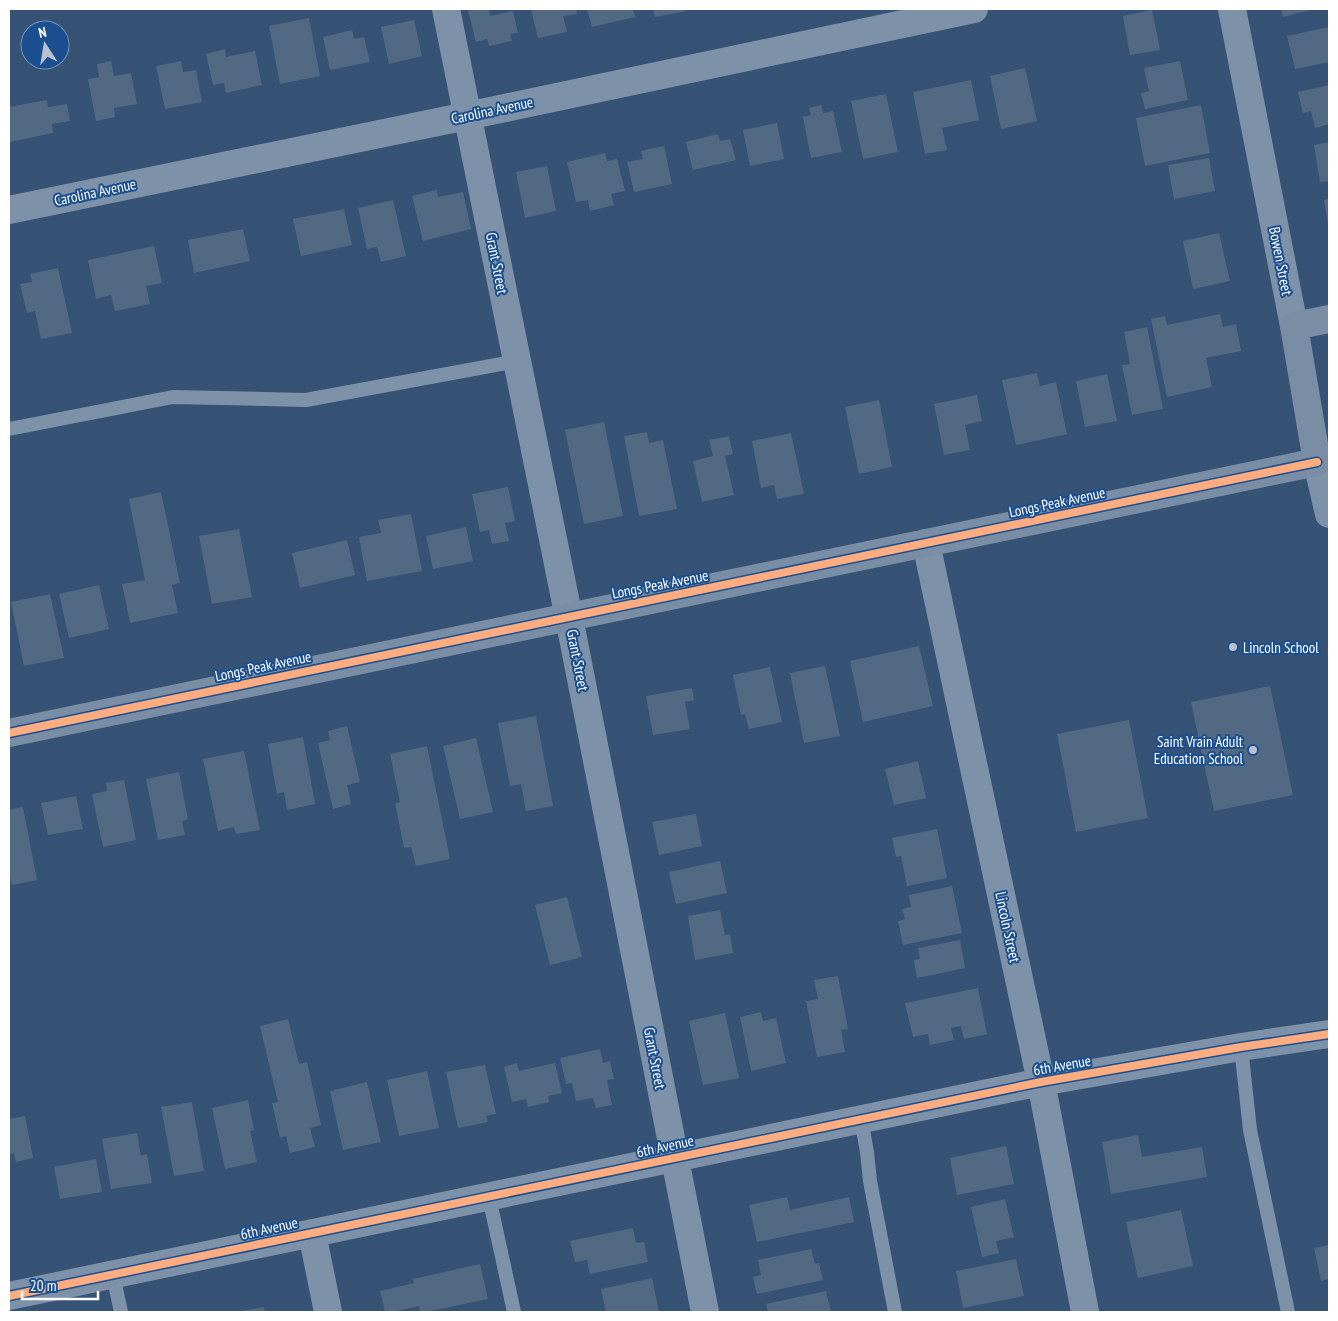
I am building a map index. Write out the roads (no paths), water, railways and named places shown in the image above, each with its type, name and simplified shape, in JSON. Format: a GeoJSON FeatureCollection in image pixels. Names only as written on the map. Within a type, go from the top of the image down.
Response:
{"type":"FeatureCollection","features":[{"type":"Feature","properties":{"kind":"street","name":"Grant Street"},"geometry":{"type":"LineString","coordinates":[[446,9],[569,616],[705,1312]]}},
{"type":"Feature","properties":{"kind":"street","name":"Carolina Avenue"},"geometry":{"type":"LineString","coordinates":[[9,210],[974,9]]}},
{"type":"Feature","properties":{"kind":"street","name":"Bowen Street"},"geometry":{"type":"LineString","coordinates":[[1232,9],[1294,326],[1317,462],[1329,514]]}},
{"type":"Feature","properties":{"kind":"street"},"geometry":{"type":"LineString","coordinates":[[1294,326],[1329,319]]}},
{"type":"Feature","properties":{"kind":"street","name":"Longs Peak Avenue"},"geometry":{"type":"LineString","coordinates":[[9,733],[1317,462]]}},
{"type":"Feature","properties":{"kind":"street","name":"Lincoln Street"},"geometry":{"type":"LineString","coordinates":[[926,544],[1041,1082],[1086,1312]]}},
{"type":"Feature","properties":{"kind":"street","name":"6th Avenue"},"geometry":{"type":"LineString","coordinates":[[9,1296],[1041,1082],[1241,1047],[1329,1034]]}},
{"type":"Feature","properties":{"kind":"street"},"geometry":{"type":"LineString","coordinates":[[312,1233],[328,1312]]}},
{"type":"Feature","properties":{"kind":"lane"},"geometry":{"type":"LineString","coordinates":[[9,429],[173,397],[306,400],[517,361]]}},
{"type":"Feature","properties":{"kind":"lane"},"geometry":{"type":"LineString","coordinates":[[1241,1047],[1250,1130],[1288,1312]]}},
{"type":"Feature","properties":{"kind":"lane"},"geometry":{"type":"LineString","coordinates":[[861,1119],[871,1190],[895,1312]]}},
{"type":"Feature","properties":{"kind":"lane"},"geometry":{"type":"LineString","coordinates":[[489,1197],[514,1312]]}},
{"type":"Feature","properties":{"kind":"lane"},"geometry":{"type":"LineString","coordinates":[[114,1275],[121,1312]]}},
{"type":"Feature","properties":{"kind":"place","name":"Lincoln School"},"geometry":{"type":"Point","coordinates":[1233,647]}},
{"type":"Feature","properties":{"kind":"place","name":"Saint Vrain Adult Education School"},"geometry":{"type":"Point","coordinates":[1253,750]}}]}
